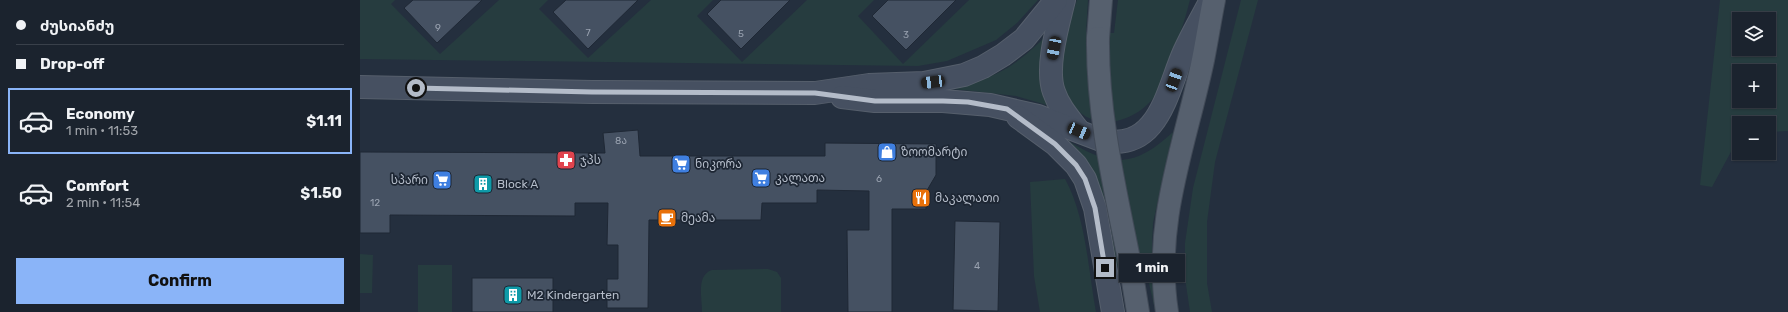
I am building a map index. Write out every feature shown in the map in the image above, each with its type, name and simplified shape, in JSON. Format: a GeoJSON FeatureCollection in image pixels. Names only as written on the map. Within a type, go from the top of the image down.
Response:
{"type":"FeatureCollection","features":[{"type":"Feature","properties":{"kind":"main road"},"geometry":{"type":"LineString","coordinates":[[815,93],[869,86],[924,83],[964,75],[990,63],[1024,39],[1056,0]]}},
{"type":"Feature","properties":{"kind":"main road"},"geometry":{"type":"LineString","coordinates":[[1064,0],[1052,61],[1051,76],[1053,90],[1058,102],[1079,131]]}},
{"type":"Feature","properties":{"kind":"main road"},"geometry":{"type":"LineString","coordinates":[[1101,0],[1098,61],[1102,114],[1138,312]]}},
{"type":"Feature","properties":{"kind":"main road"},"geometry":{"type":"LineString","coordinates":[[360,87],[815,93],[875,101],[962,102],[1007,109],[1038,116],[1110,142],[1125,141],[1140,134],[1155,122],[1164,107],[1184,52],[1212,0]]}},
{"type":"Feature","properties":{"kind":"main road"},"geometry":{"type":"LineString","coordinates":[[1167,312],[1164,274],[1166,213],[1183,137],[1203,61],[1212,0]]}},
{"type":"Feature","properties":{"kind":"main road"},"geometry":{"type":"LineString","coordinates":[[1007,109],[1055,144],[1076,165],[1085,179],[1095,208],[1113,312]]}},
{"type":"Feature","properties":{"kind":"green space"},"geometry":{"type":"Polygon","coordinates":[[[360,0],[395,0],[391,4],[440,54],[499,0],[548,0],[539,9],[588,58],[651,0],[713,0],[697,16],[742,62],[807,0],[874,0],[858,16],[903,64],[969,0],[1038,0],[1017,23],[996,40],[947,61],[918,66],[360,59],[360,0]]]}},
{"type":"Feature","properties":{"kind":"green space"},"geometry":{"type":"Polygon","coordinates":[[[1077,0],[1088,0],[1086,32],[1114,33],[1118,0],[1190,0],[1180,35],[1158,92],[1149,103],[1138,112],[1126,118],[1114,121],[1101,121],[1089,118],[1078,111],[1062,89],[1059,74],[1061,53],[1077,0]]]}},
{"type":"Feature","properties":{"kind":"green space"},"geometry":{"type":"Polygon","coordinates":[[[1241,0],[1258,0],[1215,162],[1207,222],[1207,283],[1212,312],[1190,312],[1185,278],[1185,243],[1193,188],[1241,0]]]}},
{"type":"Feature","properties":{"kind":"green space"},"geometry":{"type":"Polygon","coordinates":[[[1720,0],[1788,0],[1788,131],[1776,132],[1776,116],[1732,116],[1732,150],[1712,187],[1700,185],[1720,0]]]}},
{"type":"Feature","properties":{"kind":"green space"},"geometry":{"type":"Polygon","coordinates":[[[1048,34],[1050,106],[1016,96],[954,89],[1006,69],[1037,45],[1048,34]]]}},
{"type":"Feature","properties":{"kind":"green space"},"geometry":{"type":"Polygon","coordinates":[[[1173,132],[1153,223],[1152,246],[1155,310],[1144,261],[1115,267],[1062,137],[1093,154],[1119,160],[1132,158],[1144,153],[1158,145],[1173,132]]]}},
{"type":"Feature","properties":{"kind":"green space"},"geometry":{"type":"Polygon","coordinates":[[[1065,179],[1078,210],[1082,226],[1096,312],[1040,312],[1034,276],[1030,182],[1065,179]]]}},
{"type":"Feature","properties":{"kind":"green space"},"geometry":{"type":"Polygon","coordinates":[[[360,254],[373,255],[372,293],[360,293],[360,254]]]}},
{"type":"Feature","properties":{"kind":"green space"},"geometry":{"type":"Polygon","coordinates":[[[418,265],[452,265],[452,312],[418,312],[418,265]]]}},
{"type":"Feature","properties":{"kind":"green space"},"geometry":{"type":"Polygon","coordinates":[[[768,269],[777,272],[781,278],[781,312],[702,312],[701,288],[704,277],[707,273],[712,270],[768,269]]]}},
{"type":"Feature","properties":{"kind":"building"},"geometry":{"type":"Polygon","coordinates":[[[413,0],[482,0],[437,43],[404,8],[413,0]]]}},
{"type":"Feature","properties":{"kind":"building"},"geometry":{"type":"Polygon","coordinates":[[[566,0],[638,0],[588,49],[553,12],[566,0]]]}},
{"type":"Feature","properties":{"kind":"building"},"geometry":{"type":"Polygon","coordinates":[[[721,0],[790,0],[741,49],[707,14],[721,0]]]}},
{"type":"Feature","properties":{"kind":"building"},"geometry":{"type":"Polygon","coordinates":[[[888,0],[956,0],[906,50],[872,16],[888,0]]]}},
{"type":"Feature","properties":{"kind":"building"},"geometry":{"type":"Polygon","coordinates":[[[638,130],[640,156],[825,156],[825,143],[936,144],[936,175],[926,192],[926,209],[892,209],[892,312],[848,312],[847,230],[869,230],[869,191],[817,190],[817,203],[762,203],[761,220],[649,220],[648,308],[607,308],[607,279],[618,279],[618,245],[607,245],[608,203],[575,203],[575,216],[390,215],[390,233],[360,233],[360,152],[605,153],[603,133],[638,130]]]}},
{"type":"Feature","properties":{"kind":"building"},"geometry":{"type":"Polygon","coordinates":[[[955,221],[1000,222],[998,311],[953,310],[955,221]]]}},
{"type":"Feature","properties":{"kind":"building","name":"M2 Kindergarten"},"geometry":{"type":"Polygon","coordinates":[[[472,278],[553,278],[553,312],[472,312],[472,278]]]}},
{"type":"Feature","properties":{"kind":"place","name":"ზოომარტი"},"geometry":{"type":"Point","coordinates":[887,152]}},
{"type":"Feature","properties":{"kind":"place","name":"ჯპს"},"geometry":{"type":"Point","coordinates":[566,160]}},
{"type":"Feature","properties":{"kind":"place","name":"ნიკორა"},"geometry":{"type":"Point","coordinates":[681,164]}},
{"type":"Feature","properties":{"kind":"place","name":"კალათა"},"geometry":{"type":"Point","coordinates":[761,178]}},
{"type":"Feature","properties":{"kind":"place","name":"სპარი"},"geometry":{"type":"Point","coordinates":[442,180]}},
{"type":"Feature","properties":{"kind":"place","name":"Block A"},"geometry":{"type":"Point","coordinates":[483,184]}},
{"type":"Feature","properties":{"kind":"place","name":"მაკალათი"},"geometry":{"type":"Point","coordinates":[921,198]}},
{"type":"Feature","properties":{"kind":"place","name":"მეამა"},"geometry":{"type":"Point","coordinates":[667,218]}},
{"type":"Feature","properties":{"kind":"place","name":"M2 Kindergarten"},"geometry":{"type":"Point","coordinates":[513,295]}},
{"type":"Feature","properties":{"kind":"route"},"geometry":{"type":"LineString","coordinates":[[416,88],[592,92],[815,93],[875,101],[968,102],[1007,109],[1055,144],[1076,165],[1085,179],[1095,208],[1105,268]]}}]}
